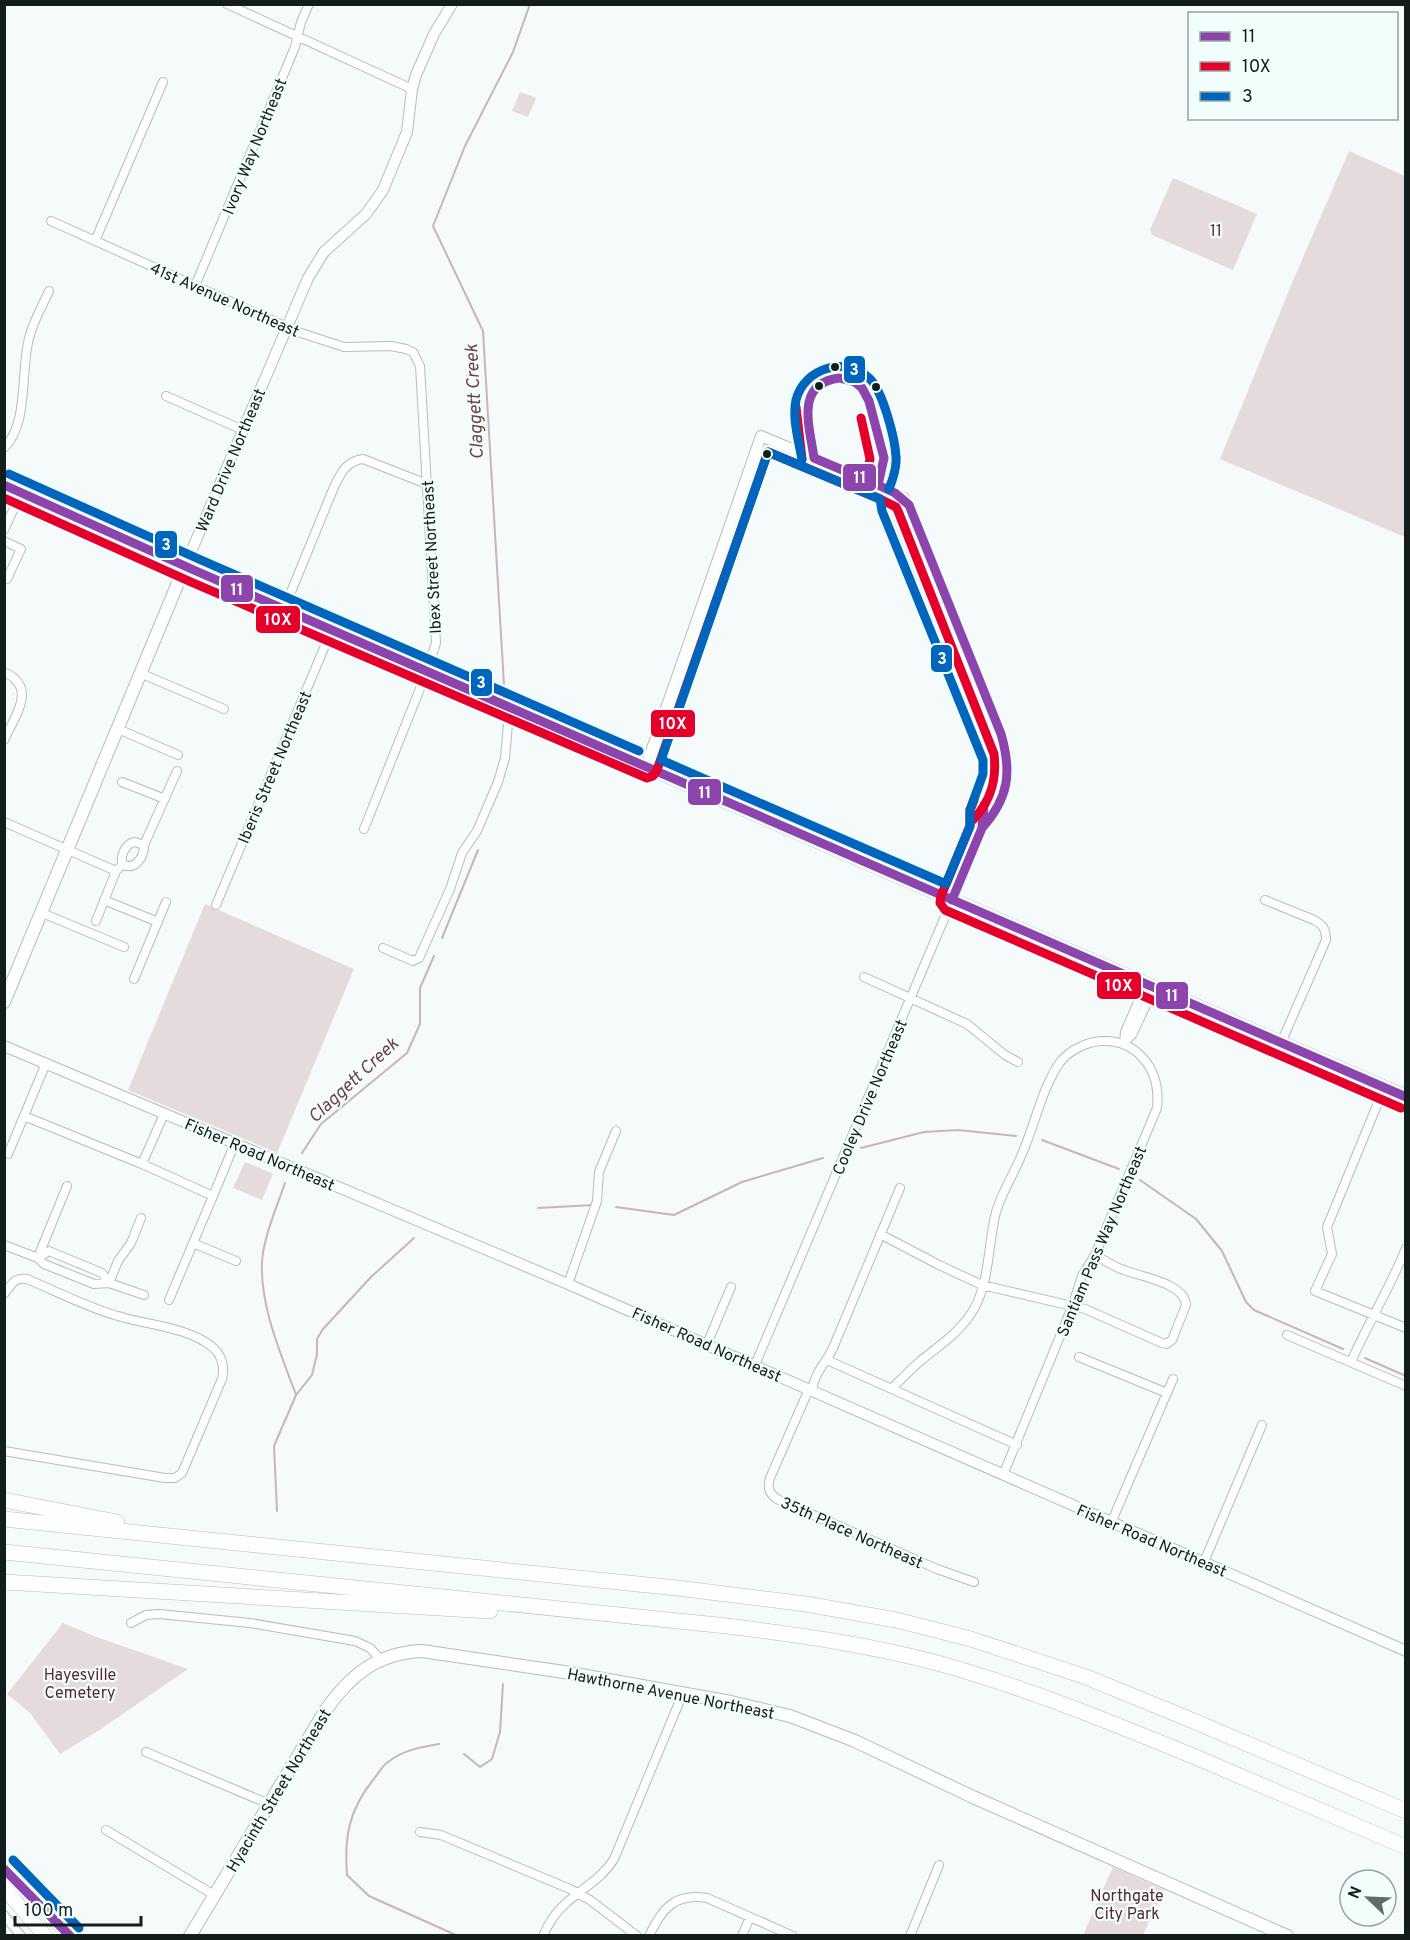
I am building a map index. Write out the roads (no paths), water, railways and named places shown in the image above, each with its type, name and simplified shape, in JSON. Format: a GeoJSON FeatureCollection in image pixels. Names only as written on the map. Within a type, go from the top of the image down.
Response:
{"type":"FeatureCollection","features":[{"type":"Feature","properties":{"kind":"highway"},"geometry":{"type":"LineString","coordinates":[[4,1500],[205,1539]]}},
{"type":"Feature","properties":{"kind":"highway"},"geometry":{"type":"LineString","coordinates":[[4,1520],[759,1597],[896,1620],[999,1647],[1086,1677],[1406,1811]]}},
{"type":"Feature","properties":{"kind":"highway"},"geometry":{"type":"LineString","coordinates":[[4,1552],[727,1626],[869,1648],[940,1664],[997,1681],[1156,1741],[1406,1847]]}},
{"type":"Feature","properties":{"kind":"highway"},"geometry":{"type":"LineString","coordinates":[[4,1562],[57,1567],[157,1568]]}},
{"type":"Feature","properties":{"kind":"highway"},"geometry":{"type":"LineString","coordinates":[[4,1582],[504,1612],[637,1625],[727,1626]]}},
{"type":"Feature","properties":{"kind":"main road"},"geometry":{"type":"LineString","coordinates":[[4,485],[185,566],[1406,1097]]}},
{"type":"Feature","properties":{"kind":"main road","name":"Ward Drive Northeast"},"geometry":{"type":"LineString","coordinates":[[4,1002],[185,566]]}},
{"type":"Feature","properties":{"kind":"main road","name":"Hawthorne Avenue Northeast"},"geometry":{"type":"LineString","coordinates":[[381,1660],[412,1652],[445,1653],[683,1693],[773,1712],[830,1730],[1003,1810],[1287,1935]]}},
{"type":"Feature","properties":{"kind":"main road","name":"Hyacinth Street Northeast"},"geometry":{"type":"LineString","coordinates":[[190,1935],[333,1699],[355,1675],[381,1660]]}},
{"type":"Feature","properties":{"kind":"main road"},"geometry":{"type":"LineString","coordinates":[[4,1868],[70,1935]]}},
{"type":"Feature","properties":{"kind":"main road"},"geometry":{"type":"LineString","coordinates":[[4,1888],[45,1935]]}},
{"type":"Feature","properties":{"kind":"street"},"geometry":{"type":"LineString","coordinates":[[227,4],[412,89]]}},
{"type":"Feature","properties":{"kind":"street","name":"Ivory Way Northeast"},"geometry":{"type":"LineString","coordinates":[[195,286],[295,47],[297,35],[309,4]]}},
{"type":"Feature","properties":{"kind":"street","name":"Ward Drive Northeast"},"geometry":{"type":"LineString","coordinates":[[185,566],[308,278],[320,259],[366,214],[383,190],[407,132],[412,89],[430,41],[452,4]]}},
{"type":"Feature","properties":{"kind":"street"},"geometry":{"type":"LineString","coordinates":[[95,241],[163,82]]}},
{"type":"Feature","properties":{"kind":"street","name":"41st Avenue Northeast"},"geometry":{"type":"LineString","coordinates":[[51,222],[287,327],[344,347],[391,346],[406,349]]}},
{"type":"Feature","properties":{"kind":"street"},"geometry":{"type":"LineString","coordinates":[[4,448],[9,443],[20,414],[28,342],[49,291]]}},
{"type":"Feature","properties":{"kind":"street","name":"Ibex Street Northeast"},"geometry":{"type":"LineString","coordinates":[[364,829],[436,643],[420,366],[413,352],[406,349]]}},
{"type":"Feature","properties":{"kind":"street"},"geometry":{"type":"LineString","coordinates":[[166,396],[243,430]]}},
{"type":"Feature","properties":{"kind":"street","name":"Cooley Drive Northeast"},"geometry":{"type":"LineString","coordinates":[[646,766],[762,436],[904,498],[909,505],[1006,751],[1009,771],[1005,790],[994,817],[982,828],[755,1365]]}},
{"type":"Feature","properties":{"kind":"street"},"geometry":{"type":"LineString","coordinates":[[284,609],[343,470],[355,460],[363,459],[427,484]]}},
{"type":"Feature","properties":{"kind":"street"},"geometry":{"type":"LineString","coordinates":[[4,530],[21,493]]}},
{"type":"Feature","properties":{"kind":"street"},"geometry":{"type":"LineString","coordinates":[[4,541],[21,549],[7,579],[4,577]]}},
{"type":"Feature","properties":{"kind":"street","name":"Iberis Street Northeast"},"geometry":{"type":"LineString","coordinates":[[216,905],[332,630]]}},
{"type":"Feature","properties":{"kind":"street"},"geometry":{"type":"LineString","coordinates":[[4,672],[14,676],[20,683],[23,693],[21,703],[4,740]]}},
{"type":"Feature","properties":{"kind":"street"},"geometry":{"type":"LineString","coordinates":[[140,674],[224,710]]}},
{"type":"Feature","properties":{"kind":"street"},"geometry":{"type":"LineString","coordinates":[[383,948],[413,962],[419,958],[450,889],[462,853],[477,831],[498,782],[505,758],[508,724],[514,709]]}},
{"type":"Feature","properties":{"kind":"street"},"geometry":{"type":"LineString","coordinates":[[118,729],[178,755]]}},
{"type":"Feature","properties":{"kind":"street"},"geometry":{"type":"LineString","coordinates":[[4,822],[68,850],[119,868],[127,867],[136,864],[143,854],[144,845],[177,771]]}},
{"type":"Feature","properties":{"kind":"street"},"geometry":{"type":"LineString","coordinates":[[122,782],[165,799]]}},
{"type":"Feature","properties":{"kind":"street"},"geometry":{"type":"LineString","coordinates":[[96,921],[128,845],[135,842],[144,845]]}},
{"type":"Feature","properties":{"kind":"street"},"geometry":{"type":"LineString","coordinates":[[104,900],[158,922]]}},
{"type":"Feature","properties":{"kind":"street"},"geometry":{"type":"LineString","coordinates":[[1265,900],[1314,920],[1321,924],[1326,933],[1326,940],[1281,1043]]}},
{"type":"Feature","properties":{"kind":"street"},"geometry":{"type":"LineString","coordinates":[[134,979],[166,902]]}},
{"type":"Feature","properties":{"kind":"street"},"geometry":{"type":"LineString","coordinates":[[42,913],[124,947]]}},
{"type":"Feature","properties":{"kind":"street"},"geometry":{"type":"LineString","coordinates":[[864,977],[967,1024],[1005,1055],[1018,1062]]}},
{"type":"Feature","properties":{"kind":"street"},"geometry":{"type":"LineString","coordinates":[[892,1388],[919,1362],[942,1346],[975,1307],[1001,1198],[1024,1150],[1055,1070],[1069,1054],[1087,1045],[1107,1041],[1124,1043],[1132,1035],[1150,986]]}},
{"type":"Feature","properties":{"kind":"street","name":"Santiam Pass Way Northeast"},"geometry":{"type":"LineString","coordinates":[[1003,1475],[1072,1307],[1082,1276],[1095,1255],[1157,1107],[1157,1090],[1149,1066],[1137,1051],[1124,1043]]}},
{"type":"Feature","properties":{"kind":"street","name":"Fisher Road Northeast"},"geometry":{"type":"LineString","coordinates":[[4,1046],[568,1284],[1406,1651]]}},
{"type":"Feature","properties":{"kind":"street"},"geometry":{"type":"LineString","coordinates":[[8,1154],[46,1063]]}},
{"type":"Feature","properties":{"kind":"street"},"geometry":{"type":"LineString","coordinates":[[1384,1088],[1327,1227],[1332,1254],[1315,1292],[1406,1328]]}},
{"type":"Feature","properties":{"kind":"street"},"geometry":{"type":"LineString","coordinates":[[142,1164],[164,1113]]}},
{"type":"Feature","properties":{"kind":"street"},"geometry":{"type":"LineString","coordinates":[[24,1116],[213,1196]]}},
{"type":"Feature","properties":{"kind":"street"},"geometry":{"type":"LineString","coordinates":[[568,1284],[594,1212],[599,1172],[616,1131]]}},
{"type":"Feature","properties":{"kind":"street"},"geometry":{"type":"LineString","coordinates":[[169,1300],[235,1143]]}},
{"type":"Feature","properties":{"kind":"street"},"geometry":{"type":"LineString","coordinates":[[38,1258],[67,1186]]}},
{"type":"Feature","properties":{"kind":"street"},"geometry":{"type":"LineString","coordinates":[[811,1390],[819,1368],[827,1360],[900,1188]]}},
{"type":"Feature","properties":{"kind":"street"},"geometry":{"type":"LineString","coordinates":[[109,1283],[118,1261],[131,1244],[141,1218]]}},
{"type":"Feature","properties":{"kind":"street"},"geometry":{"type":"LineString","coordinates":[[880,1234],[939,1266],[982,1285],[1089,1311],[1162,1343],[1172,1341],[1186,1305],[1183,1296],[1159,1280],[1122,1270],[1095,1255]]}},
{"type":"Feature","properties":{"kind":"street"},"geometry":{"type":"LineString","coordinates":[[193,1243],[236,1261]]}},
{"type":"Feature","properties":{"kind":"street"},"geometry":{"type":"LineString","coordinates":[[4,1245],[94,1284],[109,1283],[144,1295]]}},
{"type":"Feature","properties":{"kind":"street"},"geometry":{"type":"LineString","coordinates":[[1351,1362],[1406,1248]]}},
{"type":"Feature","properties":{"kind":"street"},"geometry":{"type":"LineString","coordinates":[[38,1258],[49,1251],[102,1273],[109,1283]]}},
{"type":"Feature","properties":{"kind":"street"},"geometry":{"type":"LineString","coordinates":[[4,1294],[14,1280],[27,1279],[117,1316],[171,1328],[210,1346],[220,1357],[224,1371],[190,1456],[182,1473],[175,1478],[4,1451]]}},
{"type":"Feature","properties":{"kind":"street"},"geometry":{"type":"LineString","coordinates":[[707,1344],[731,1287]]}},
{"type":"Feature","properties":{"kind":"street"},"geometry":{"type":"LineString","coordinates":[[1287,1335],[1406,1386]]}},
{"type":"Feature","properties":{"kind":"street"},"geometry":{"type":"LineString","coordinates":[[1079,1357],[1167,1393]]}},
{"type":"Feature","properties":{"kind":"street"},"geometry":{"type":"LineString","coordinates":[[827,1360],[1017,1445]]}},
{"type":"Feature","properties":{"kind":"street"},"geometry":{"type":"LineString","coordinates":[[1111,1522],[1173,1379]]}},
{"type":"Feature","properties":{"kind":"street","name":"35th Place Northeast"},"geometry":{"type":"LineString","coordinates":[[811,1390],[770,1478],[769,1490],[772,1495],[927,1564],[974,1582]]}},
{"type":"Feature","properties":{"kind":"street"},"geometry":{"type":"LineString","coordinates":[[1204,1562],[1262,1425]]}},
{"type":"Feature","properties":{"kind":"street"},"geometry":{"type":"LineString","coordinates":[[131,1623],[151,1614],[249,1623],[355,1641],[370,1648],[381,1660]]}},
{"type":"Feature","properties":{"kind":"street"},"geometry":{"type":"LineString","coordinates":[[543,1935],[554,1915],[563,1905],[602,1875],[614,1859],[683,1693]]}},
{"type":"Feature","properties":{"kind":"street"},"geometry":{"type":"LineString","coordinates":[[146,1752],[269,1804]]}},
{"type":"Feature","properties":{"kind":"street"},"geometry":{"type":"LineString","coordinates":[[106,1830],[214,1895]]}},
{"type":"Feature","properties":{"kind":"street"},"geometry":{"type":"LineString","coordinates":[[420,1832],[441,1835],[579,1893],[637,1935]]}},
{"type":"Feature","properties":{"kind":"street"},"geometry":{"type":"LineString","coordinates":[[910,1935],[939,1865]]}},
{"type":"Feature","properties":{"kind":"street"},"geometry":{"type":"LineString","coordinates":[[649,1935],[663,1911],[681,1898],[696,1896],[707,1898],[794,1935]]}},
{"type":"Feature","properties":{"kind":"street"},"geometry":{"type":"LineString","coordinates":[[4,1915],[21,1935]]}},
{"type":"Feature","properties":{"kind":"street"},"geometry":{"type":"LineString","coordinates":[[742,1935],[750,1917]]}},
{"type":"Feature","properties":{"kind":"waterway","name":"Claggett Creek"},"geometry":{"type":"LineString","coordinates":[[504,685],[483,331],[433,226],[465,146],[513,52],[530,4]]}},
{"type":"Feature","properties":{"kind":"waterway","name":"Claggett Creek"},"geometry":{"type":"LineString","coordinates":[[442,938],[478,850]]}},
{"type":"Feature","properties":{"kind":"waterway","name":"Claggett Creek"},"geometry":{"type":"LineString","coordinates":[[302,1153],[321,1124],[407,1053],[420,1024],[420,988],[434,956]]}},
{"type":"Feature","properties":{"kind":"waterway","name":"Claggett Creek"},"geometry":{"type":"LineString","coordinates":[[861,1148],[924,1132],[958,1130],[1016,1136]]}},
{"type":"Feature","properties":{"kind":"waterway","name":"Claggett Creek"},"geometry":{"type":"LineString","coordinates":[[1042,1140],[1119,1169]]}},
{"type":"Feature","properties":{"kind":"waterway","name":"Claggett Creek"},"geometry":{"type":"LineString","coordinates":[[616,1207],[674,1215],[742,1182],[823,1158]]}},
{"type":"Feature","properties":{"kind":"waterway","name":"Claggett Creek"},"geometry":{"type":"LineString","coordinates":[[1140,1180],[1196,1219],[1222,1251],[1246,1302],[1254,1310],[1343,1349]]}},
{"type":"Feature","properties":{"kind":"waterway","name":"Claggett Creek"},"geometry":{"type":"LineString","coordinates":[[285,1183],[265,1243],[262,1279],[268,1313],[296,1395]]}},
{"type":"Feature","properties":{"kind":"waterway","name":"Claggett Creek"},"geometry":{"type":"LineString","coordinates":[[538,1208],[594,1205]]}},
{"type":"Feature","properties":{"kind":"waterway","name":"Claggett Creek"},"geometry":{"type":"LineString","coordinates":[[277,1511],[274,1446],[296,1395],[312,1375],[317,1354],[317,1339],[323,1329],[371,1277],[414,1238]]}},
{"type":"Feature","properties":{"kind":"waterway","name":"Claggett Creek"},"geometry":{"type":"LineString","coordinates":[[1365,1358],[1406,1376]]}},
{"type":"Feature","properties":{"kind":"waterway","name":"Claggett Creek"},"geometry":{"type":"LineString","coordinates":[[464,1754],[480,1767],[492,1759],[500,1732],[503,1684]]}},
{"type":"Feature","properties":{"kind":"waterway","name":"Claggett Creek"},"geometry":{"type":"LineString","coordinates":[[439,1744],[412,1750],[394,1758],[384,1766],[365,1791],[353,1813],[350,1825],[346,1848],[347,1875],[369,1896],[458,1936]]}},
{"type":"Feature","properties":{"kind":"park label","name":"11"},"geometry":{"type":"Point","coordinates":[1216,230]}},
{"type":"Feature","properties":{"kind":"park label","name":"Hayesville Cemetery"},"geometry":{"type":"Point","coordinates":[80,1683]}},
{"type":"Feature","properties":{"kind":"park label","name":"Northgate City Park"},"geometry":{"type":"Point","coordinates":[1127,1904]}}]}
